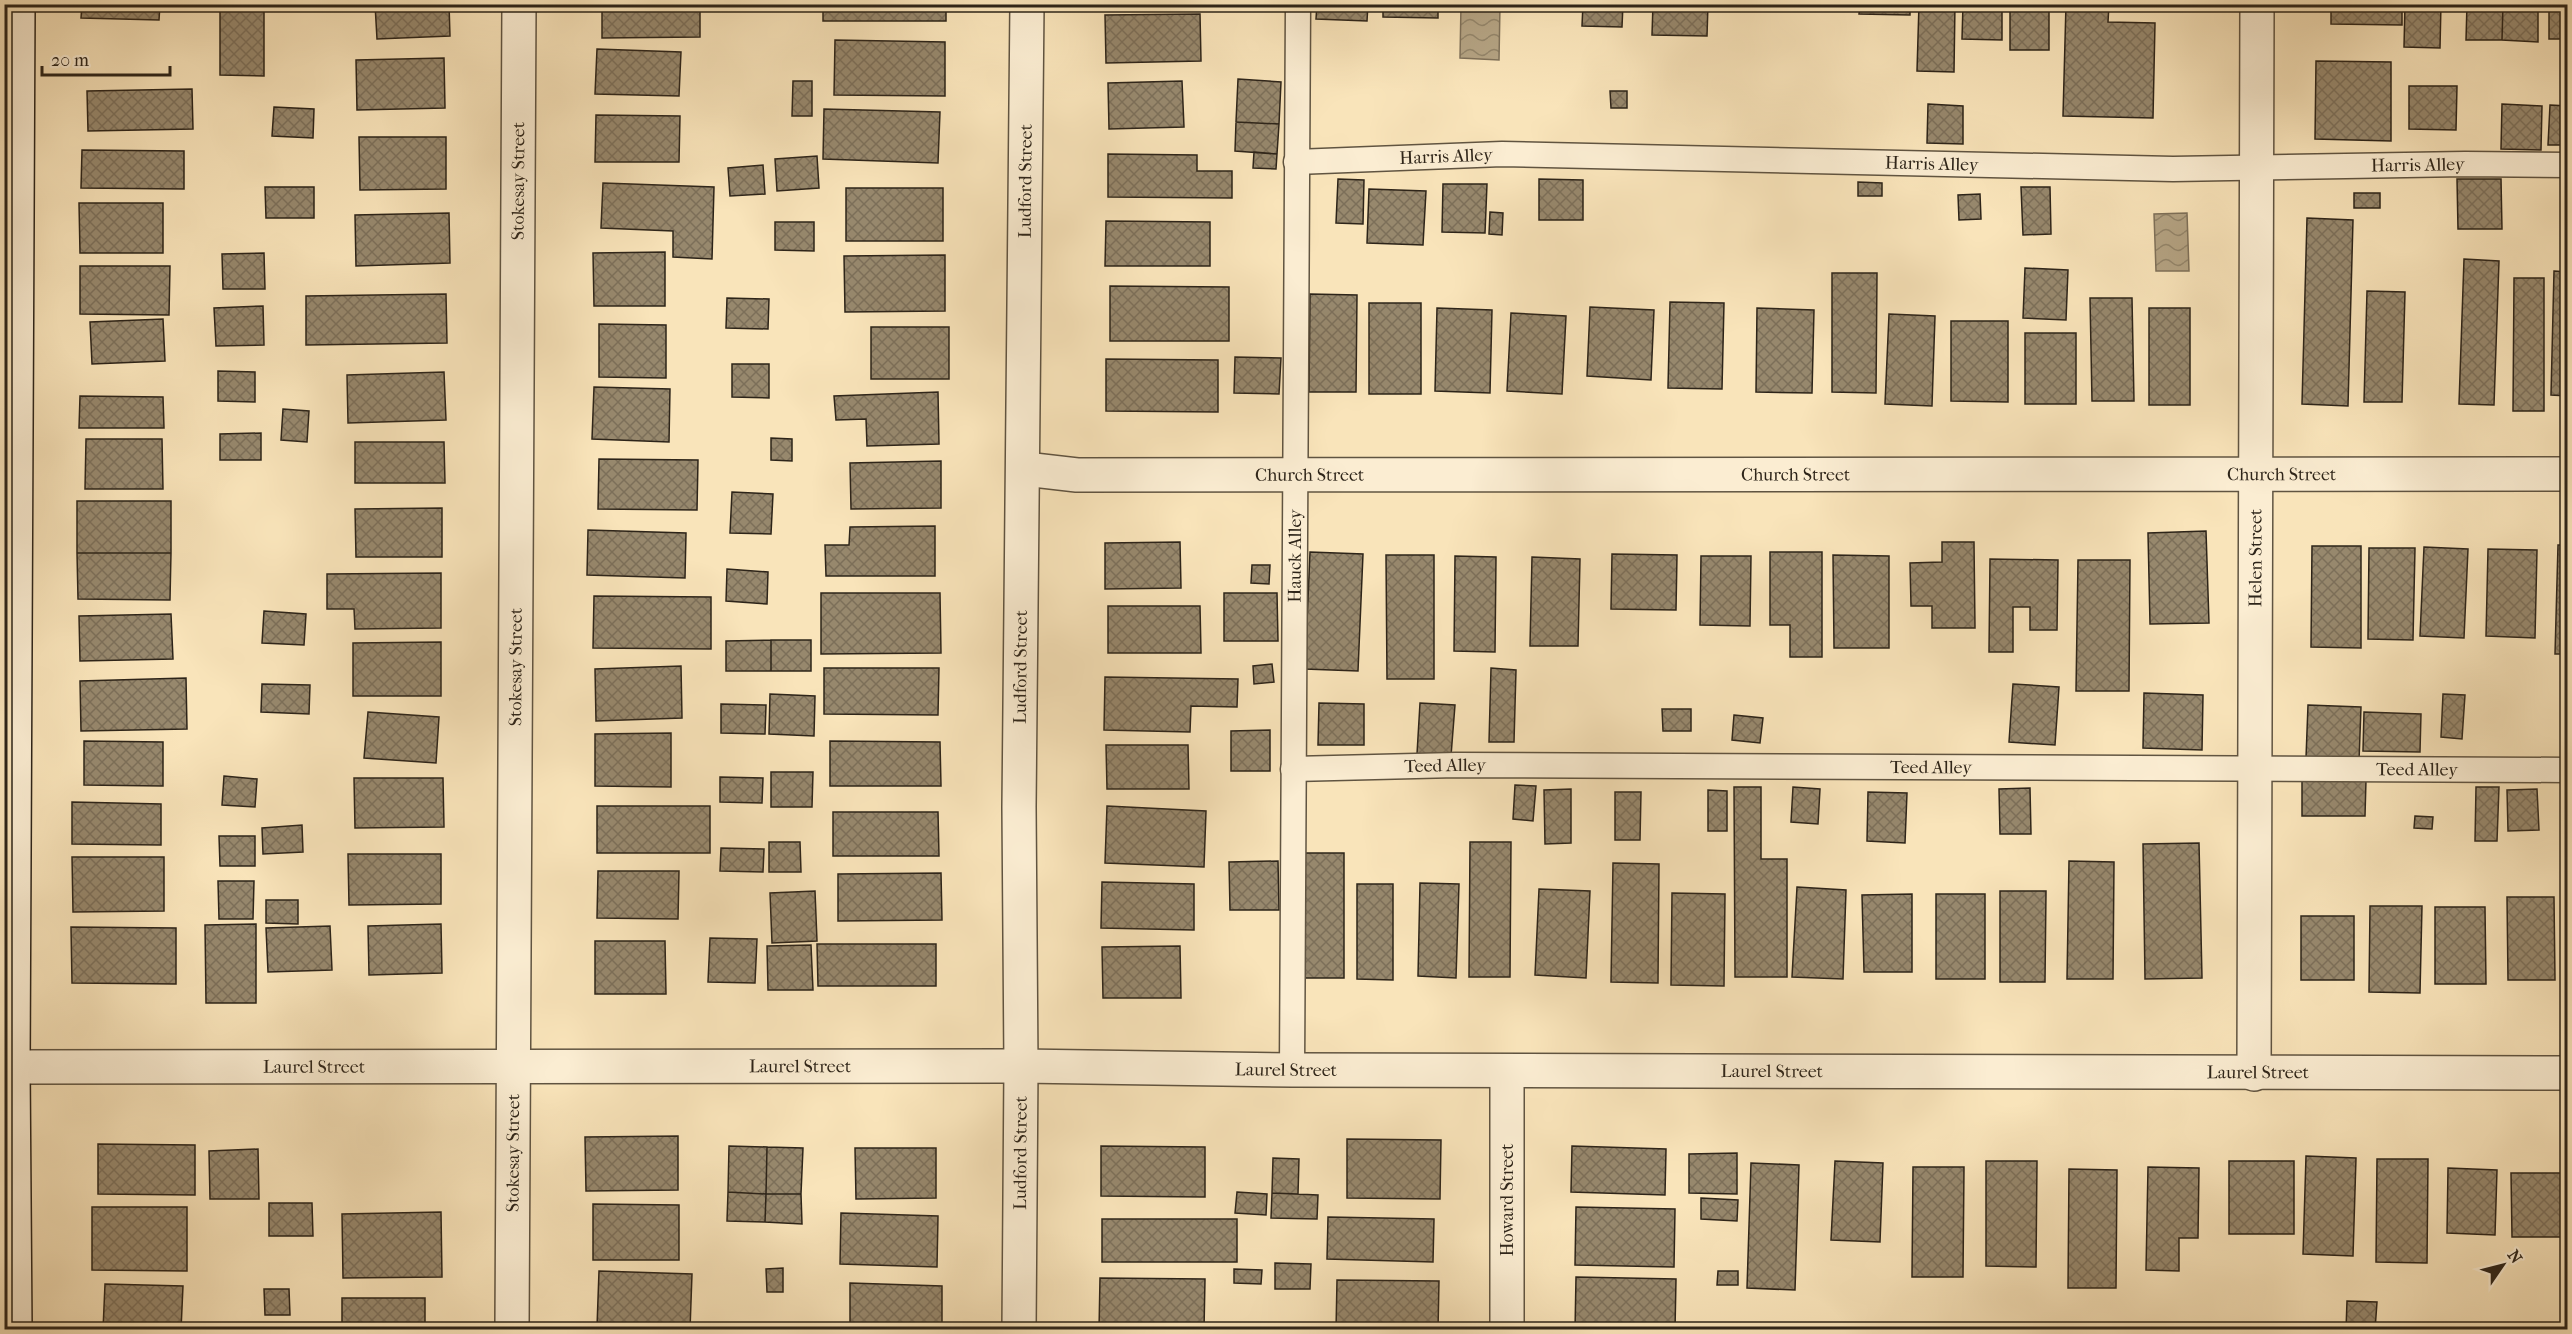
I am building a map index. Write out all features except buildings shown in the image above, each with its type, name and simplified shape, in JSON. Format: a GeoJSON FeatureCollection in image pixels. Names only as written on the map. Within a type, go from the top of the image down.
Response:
{"type":"FeatureCollection","features":[{"type":"Feature","properties":{"kind":"street"},"geometry":{"type":"LineString","coordinates":[[15,1329],[9,1067],[18,4]]}},
{"type":"Feature","properties":{"kind":"street","name":"Stokesay Street"},"geometry":{"type":"LineString","coordinates":[[512,1329],[519,4]]}},
{"type":"Feature","properties":{"kind":"street","name":"Ludford Street"},"geometry":{"type":"LineString","coordinates":[[1019,1329],[1021,1066],[1019,807],[1027,4]]}},
{"type":"Feature","properties":{"kind":"street","name":"Helen Street"},"geometry":{"type":"LineString","coordinates":[[2254,1074],[2257,4]]}},
{"type":"Feature","properties":{"kind":"street","name":"Church Street"},"geometry":{"type":"LineString","coordinates":[[1024,469],[1077,475],[2568,474]]}},
{"type":"Feature","properties":{"kind":"street","name":"Laurel Street"},"geometry":{"type":"LineString","coordinates":[[9,1067],[1021,1066],[1507,1071],[2568,1073]]}},
{"type":"Feature","properties":{"kind":"street","name":"Howard Street"},"geometry":{"type":"LineString","coordinates":[[1507,1071],[1507,1329]]}},
{"type":"Feature","properties":{"kind":"lane","name":"Hauck Alley"},"geometry":{"type":"LineString","coordinates":[[1292,1070],[1298,4]]}},
{"type":"Feature","properties":{"kind":"lane","name":"Harris Alley"},"geometry":{"type":"LineString","coordinates":[[1296,162],[1502,154],[2173,169],[2465,164],[2568,165]]}},
{"type":"Feature","properties":{"kind":"lane","name":"Teed Alley"},"geometry":{"type":"LineString","coordinates":[[1293,769],[1456,765],[2568,770]]}},
{"type":"Feature","properties":{"kind":"water"},"geometry":{"type":"Polygon","coordinates":[[[1461,5],[1500,5],[1499,60],[1460,58],[1461,5]]]}},
{"type":"Feature","properties":{"kind":"water"},"geometry":{"type":"Polygon","coordinates":[[[2187,213],[2189,271],[2156,271],[2154,214],[2187,213]]]}}]}
